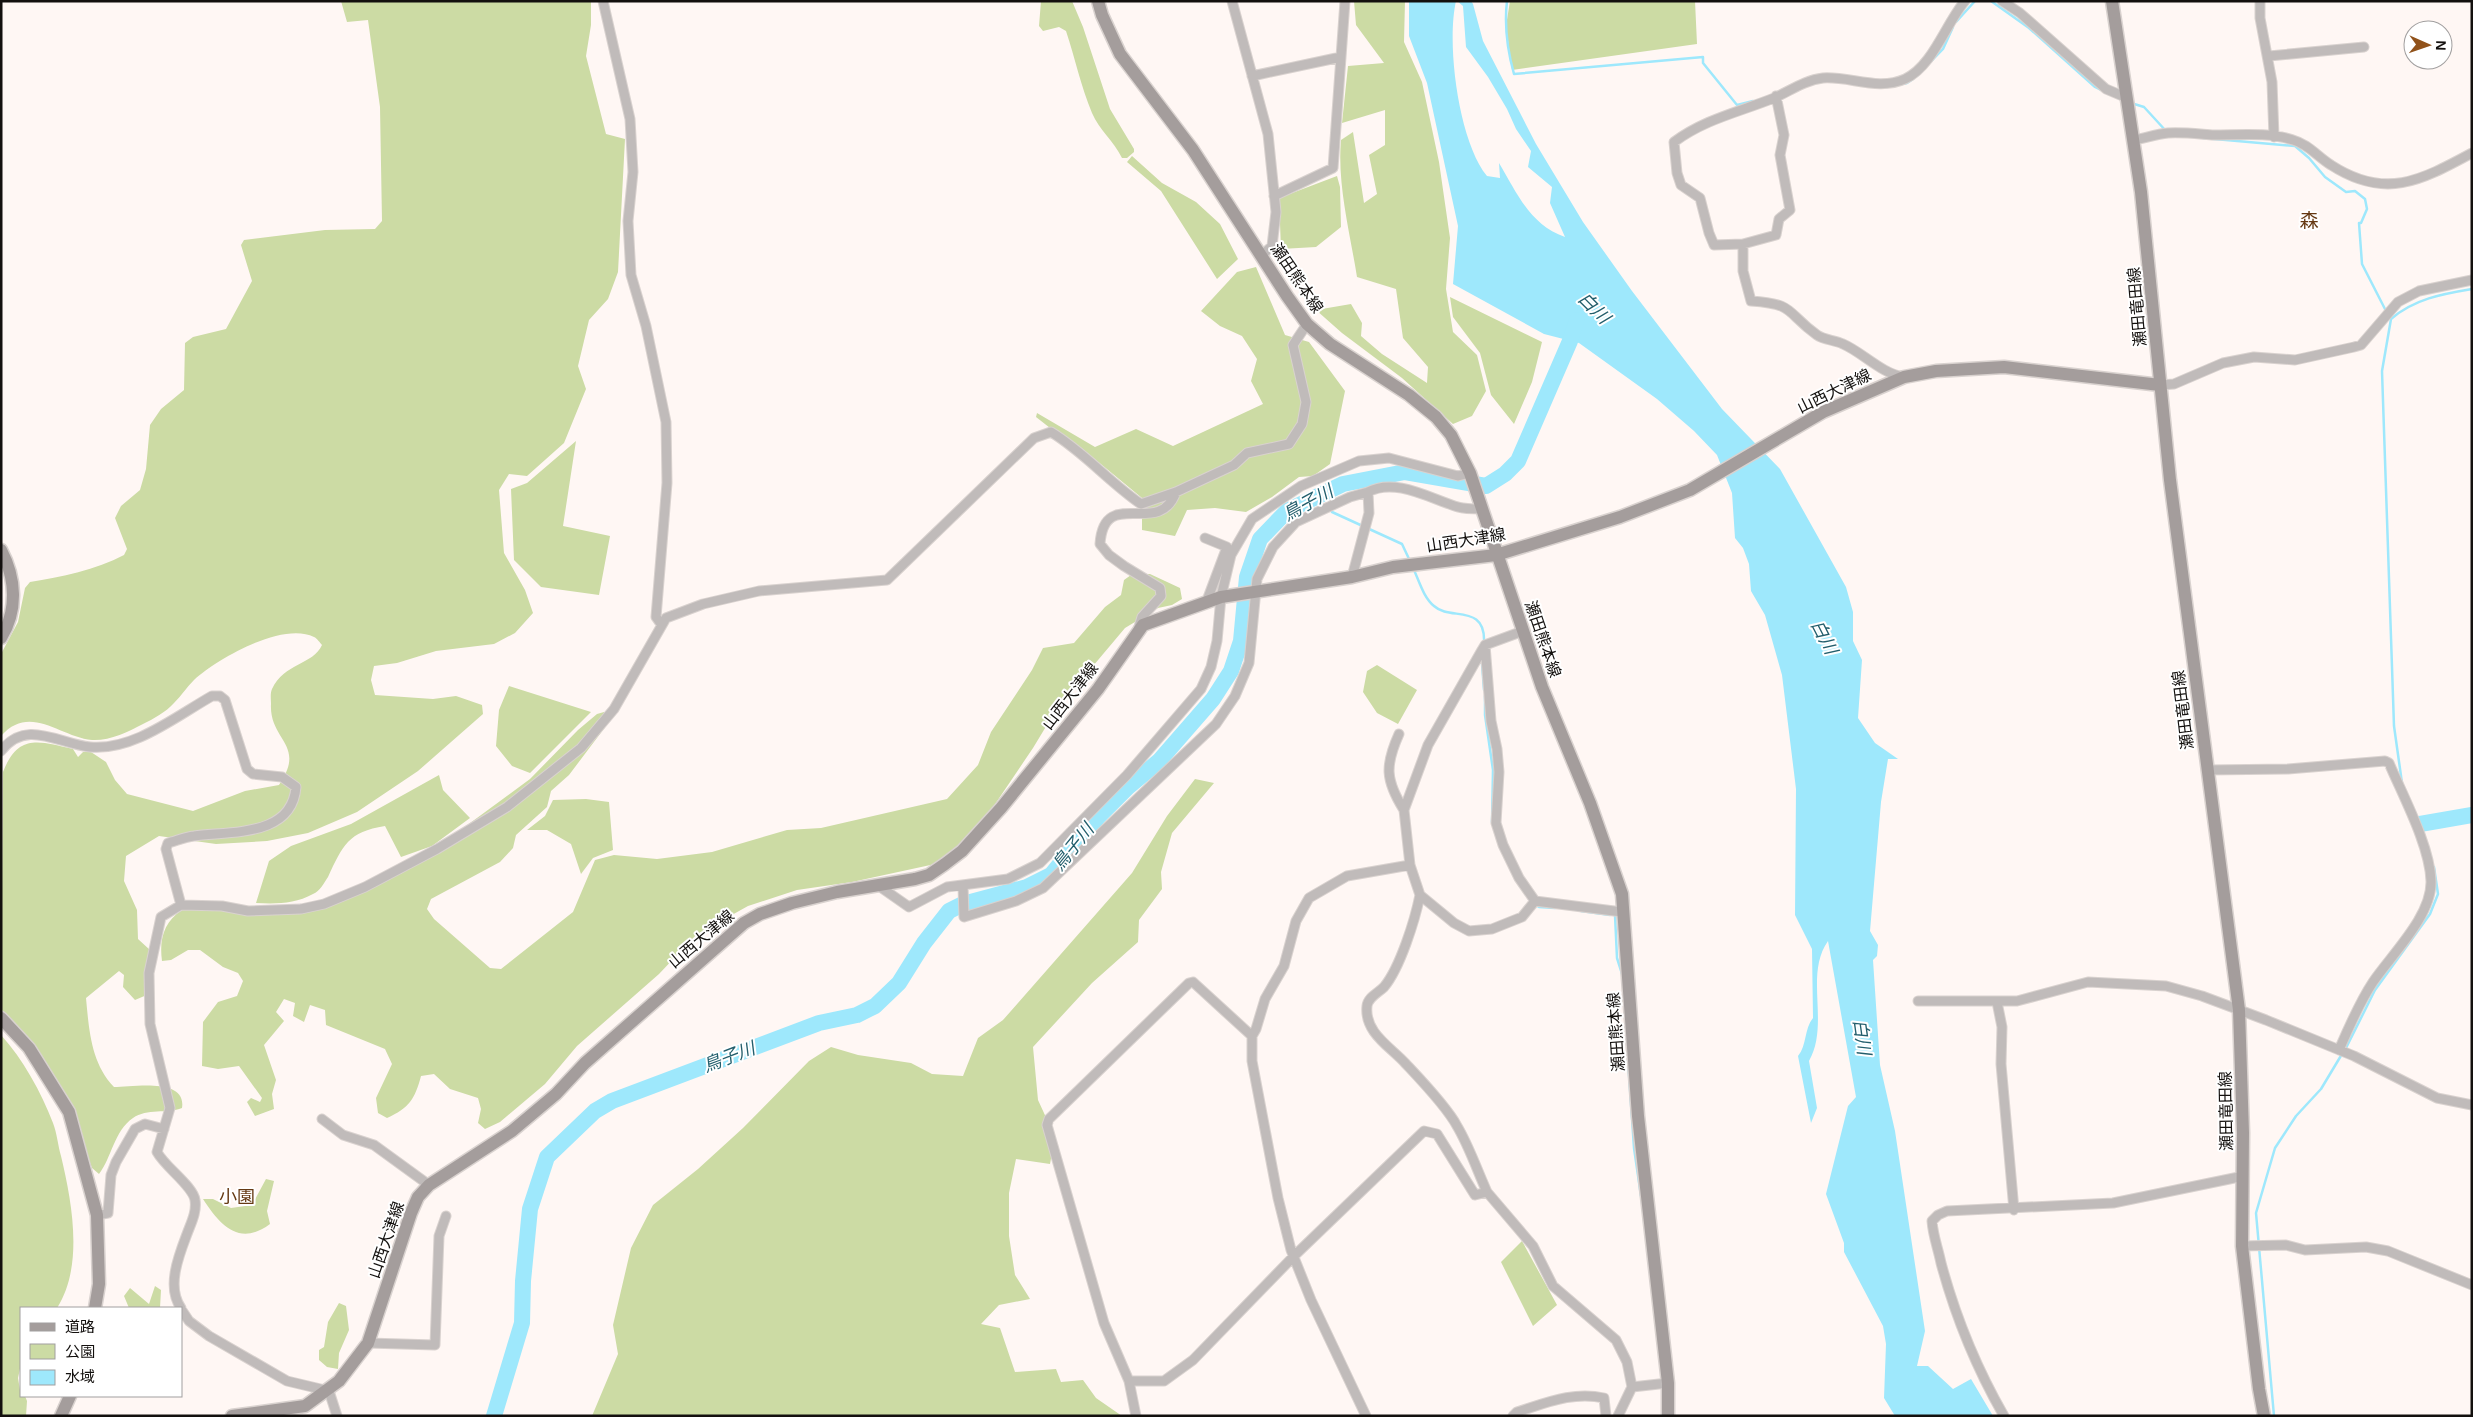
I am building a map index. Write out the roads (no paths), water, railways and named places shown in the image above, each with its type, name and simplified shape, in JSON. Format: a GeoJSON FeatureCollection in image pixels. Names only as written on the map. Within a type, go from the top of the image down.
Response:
{"type":"FeatureCollection","features":[{"type":"Feature","properties":{"kind":"main road","name":"瀬田熊本線"},"geometry":{"type":"LineString","coordinates":[[1098,1],[1102,15],[1120,54],[1193,150],[1307,324],[1330,344],[1409,395],[1436,418],[1451,435],[1470,474],[1542,687],[1618,878],[1622,894],[1638,1116],[1668,1383],[1668,1416]]}},
{"type":"Feature","properties":{"kind":"main road","name":"瀬田竜田線"},"geometry":{"type":"LineString","coordinates":[[2112,1],[2125,97],[2134,140],[2148,249],[2170,480],[2239,1010],[2243,1172],[2242,1246],[2264,1416]]}},
{"type":"Feature","properties":{"kind":"main road","name":"山西大津線"},"geometry":{"type":"LineString","coordinates":[[232,1416],[305,1406],[329,1391],[368,1343],[411,1212],[418,1198],[429,1185],[512,1131],[556,1094],[592,1056],[744,923],[760,914],[792,903],[929,874],[962,851],[1001,808],[1063,733],[1143,624],[1224,597],[1352,578],[1393,567],[1496,555],[1620,517],[1690,490],[1823,412],[1904,378],[1936,372],[2004,367],[2160,385]]}},
{"type":"Feature","properties":{"kind":"main road"},"geometry":{"type":"LineString","coordinates":[[1,550],[13,581],[13,607],[7,628],[1,638]]}},
{"type":"Feature","properties":{"kind":"main road"},"geometry":{"type":"LineString","coordinates":[[1,1018],[29,1048],[68,1112],[97,1215],[98,1284],[96,1307]]}},
{"type":"Feature","properties":{"kind":"main road"},"geometry":{"type":"LineString","coordinates":[[61,1416],[70,1397]]}},
{"type":"Feature","properties":{"kind":"street"},"geometry":{"type":"LineString","coordinates":[[603,1],[630,119],[633,172],[628,221],[631,275],[646,326],[666,422],[667,483],[656,617],[661,624]]}},
{"type":"Feature","properties":{"kind":"street"},"geometry":{"type":"LineString","coordinates":[[1232,1],[1268,134],[1276,212],[1272,246],[1262,255]]}},
{"type":"Feature","properties":{"kind":"street"},"geometry":{"type":"LineString","coordinates":[[1274,196],[1334,168],[1345,1]]}},
{"type":"Feature","properties":{"kind":"street"},"geometry":{"type":"LineString","coordinates":[[1776,96],[1784,136],[1780,155],[1790,210],[1779,219],[1776,235],[1743,244],[1714,245],[1700,198],[1681,185],[1677,173],[1674,142],[1689,131],[1720,116],[1776,96],[1812,80],[1823,78],[1871,84],[1893,82],[1906,78],[1936,48],[1965,1]]}},
{"type":"Feature","properties":{"kind":"street"},"geometry":{"type":"LineString","coordinates":[[2002,1],[2020,13],[2106,89],[2125,97]]}},
{"type":"Feature","properties":{"kind":"street"},"geometry":{"type":"LineString","coordinates":[[2260,1],[2260,18],[2269,56],[2275,119],[2274,137]]}},
{"type":"Feature","properties":{"kind":"street"},"geometry":{"type":"LineString","coordinates":[[2269,56],[2364,47]]}},
{"type":"Feature","properties":{"kind":"street"},"geometry":{"type":"LineString","coordinates":[[1252,76],[1342,57]]}},
{"type":"Feature","properties":{"kind":"street"},"geometry":{"type":"LineString","coordinates":[[2134,140],[2168,133],[2293,139],[2308,146],[2330,165],[2360,181],[2386,186],[2396,186],[2445,168],[2472,153]]}},
{"type":"Feature","properties":{"kind":"street"},"geometry":{"type":"LineString","coordinates":[[1743,244],[1743,272],[1751,301],[1776,302],[1789,308],[1818,336],[1844,344],[1860,356],[1904,378]]}},
{"type":"Feature","properties":{"kind":"street"},"geometry":{"type":"LineString","coordinates":[[2160,385],[2174,384],[2214,366],[2254,357],[2295,360],[2354,348],[2361,345],[2398,302],[2420,291],[2472,280]]}},
{"type":"Feature","properties":{"kind":"street"},"geometry":{"type":"LineString","coordinates":[[180,1307],[173,1288],[186,1237],[195,1213],[195,1202],[194,1194],[163,1163],[158,1152],[170,1108],[150,1024],[149,973],[161,917],[181,906],[222,906],[248,911],[302,909],[324,904],[364,887],[507,808],[581,748],[624,692],[661,624],[675,613],[702,604],[759,591],[887,580],[1034,438],[1050,432],[1068,443],[1121,490],[1142,504],[1176,492],[1234,465],[1247,453],[1289,444],[1302,424],[1306,402],[1293,345],[1307,324]]}},
{"type":"Feature","properties":{"kind":"street"},"geometry":{"type":"LineString","coordinates":[[879,886],[909,907],[947,887],[963,887],[1008,879],[1040,863],[1128,775],[1201,689],[1211,668],[1231,555],[1252,519],[1301,486],[1359,461],[1389,458],[1458,476],[1470,474]]}},
{"type":"Feature","properties":{"kind":"street"},"geometry":{"type":"LineString","coordinates":[[963,887],[964,917],[1036,893],[1075,860],[1216,724],[1235,696],[1249,663],[1254,592],[1257,579],[1273,547],[1296,522],[1350,497],[1368,492],[1377,487],[1418,492],[1460,508],[1481,510]]}},
{"type":"Feature","properties":{"kind":"street"},"geometry":{"type":"LineString","coordinates":[[1137,633],[1142,617],[1161,596],[1160,588],[1109,555],[1100,544],[1101,533],[1104,524],[1121,512],[1149,514],[1166,509],[1172,502],[1176,492]]}},
{"type":"Feature","properties":{"kind":"street"},"geometry":{"type":"LineString","coordinates":[[1352,578],[1369,513],[1368,492]]}},
{"type":"Feature","properties":{"kind":"street"},"geometry":{"type":"LineString","coordinates":[[1205,538],[1227,547],[1206,603]]}},
{"type":"Feature","properties":{"kind":"street"},"geometry":{"type":"LineString","coordinates":[[1523,630],[1485,645],[1428,745],[1410,790],[1404,810],[1410,865],[1420,895],[1415,922],[1399,959],[1384,987],[1373,995],[1367,1005],[1368,1019],[1379,1039],[1406,1064],[1457,1124],[1487,1192],[1533,1246],[1554,1286],[1616,1340],[1627,1362],[1632,1387],[1618,1416]]}},
{"type":"Feature","properties":{"kind":"street"},"geometry":{"type":"LineString","coordinates":[[1485,645],[1491,721],[1498,764],[1496,823],[1503,845],[1519,878],[1535,901],[1622,912]]}},
{"type":"Feature","properties":{"kind":"street"},"geometry":{"type":"LineString","coordinates":[[1,751],[8,742],[21,736],[34,734],[89,747],[113,746],[142,736],[212,696],[220,696],[225,700],[247,768],[254,774],[282,777],[296,787],[295,802],[276,820],[264,827],[248,832],[192,836],[168,843],[166,849],[181,906]]}},
{"type":"Feature","properties":{"kind":"street"},"geometry":{"type":"LineString","coordinates":[[1399,734],[1388,758],[1389,773],[1396,796],[1404,810]]}},
{"type":"Feature","properties":{"kind":"street"},"geometry":{"type":"LineString","coordinates":[[2207,770],[2288,769],[2385,761],[2389,763],[2427,855],[2431,882],[2427,906],[2373,982],[2358,1007],[2340,1051]]}},
{"type":"Feature","properties":{"kind":"street"},"geometry":{"type":"LineString","coordinates":[[1366,1416],[1311,1300],[1291,1250],[1268,1147],[1252,1061],[1252,1036],[1256,1029],[1265,998],[1284,966],[1296,921],[1310,898],[1347,876],[1410,865]]}},
{"type":"Feature","properties":{"kind":"street"},"geometry":{"type":"LineString","coordinates":[[1420,895],[1454,923],[1469,931],[1492,929],[1507,924],[1522,917],[1535,901]]}},
{"type":"Feature","properties":{"kind":"street"},"geometry":{"type":"LineString","coordinates":[[1136,1416],[1129,1381],[1104,1323],[1089,1265],[1054,1155],[1047,1125],[1049,1119],[1189,983],[1193,982],[1206,992],[1252,1036]]}},
{"type":"Feature","properties":{"kind":"street"},"geometry":{"type":"LineString","coordinates":[[1918,1001],[1997,1002],[2036,998],[2088,982],[2166,986],[2239,1010],[2350,1055],[2437,1098],[2472,1105]]}},
{"type":"Feature","properties":{"kind":"street"},"geometry":{"type":"LineString","coordinates":[[1997,1002],[2002,1027],[2001,1064],[2014,1210]]}},
{"type":"Feature","properties":{"kind":"street"},"geometry":{"type":"LineString","coordinates":[[322,1119],[344,1135],[374,1145],[429,1185]]}},
{"type":"Feature","properties":{"kind":"street"},"geometry":{"type":"LineString","coordinates":[[97,1215],[108,1213],[111,1175],[116,1162],[135,1129],[145,1124],[164,1128]]}},
{"type":"Feature","properties":{"kind":"street"},"geometry":{"type":"LineString","coordinates":[[1129,1381],[1164,1381],[1182,1369],[1294,1256],[1424,1131],[1437,1134],[1475,1195],[1487,1192]]}},
{"type":"Feature","properties":{"kind":"street"},"geometry":{"type":"LineString","coordinates":[[2004,1416],[1970,1345],[1948,1289],[1933,1237],[1932,1221],[1938,1215],[1947,1211],[2014,1210],[2113,1203],[2239,1176],[2243,1172]]}},
{"type":"Feature","properties":{"kind":"street"},"geometry":{"type":"LineString","coordinates":[[368,1343],[435,1345],[439,1236],[446,1216]]}},
{"type":"Feature","properties":{"kind":"street"},"geometry":{"type":"LineString","coordinates":[[2242,1246],[2286,1245],[2305,1250],[2366,1247],[2388,1250],[2472,1285]]}},
{"type":"Feature","properties":{"kind":"street"},"geometry":{"type":"LineString","coordinates":[[182,1310],[189,1321],[209,1336],[287,1381],[329,1391],[337,1416]]}},
{"type":"Feature","properties":{"kind":"street"},"geometry":{"type":"LineString","coordinates":[[1632,1387],[1668,1383]]}},
{"type":"Feature","properties":{"kind":"street"},"geometry":{"type":"LineString","coordinates":[[1513,1416],[1517,1412],[1561,1398],[1586,1394],[1604,1398],[1606,1416]]}},
{"type":"Feature","properties":{"kind":"water","name":"白川"},"geometry":{"type":"Polygon","coordinates":[[[1409,1],[1456,1],[1453,20],[1453,42],[1457,92],[1462,117],[1477,161],[1487,176],[1500,178],[1499,163],[1533,216],[1542,225],[1565,237],[1550,203],[1552,187],[1528,167],[1531,151],[1516,129],[1507,109],[1488,77],[1466,47],[1463,6],[1457,1],[1471,1],[1483,41],[1536,144],[1583,222],[1632,291],[1722,409],[1780,469],[1846,587],[1853,612],[1853,641],[1862,660],[1858,718],[1875,743],[1898,759],[1888,759],[1881,802],[1870,931],[1878,945],[1877,956],[1873,960],[1880,1065],[1895,1131],[1925,1331],[1917,1366],[1928,1366],[1953,1389],[1971,1379],[1993,1416],[1895,1416],[1884,1398],[1886,1344],[1883,1326],[1844,1252],[1844,1243],[1826,1194],[1848,1106],[1856,1097],[1828,941],[1821,954],[1818,969],[1817,1031],[1815,1047],[1809,1061],[1817,1108],[1811,1123],[1798,1056],[1813,1018],[1812,949],[1795,915],[1796,789],[1782,675],[1765,615],[1751,591],[1749,564],[1743,548],[1735,538],[1732,493],[1717,455],[1694,431],[1657,399],[1579,343],[1544,334],[1453,284],[1458,226],[1427,83],[1409,36],[1409,1]]]}},
{"type":"Feature","properties":{"kind":"waterway"},"geometry":{"type":"LineString","coordinates":[[1507,1],[1507,38],[1514,74],[1703,57],[1703,63],[1737,105],[1753,101]]}},
{"type":"Feature","properties":{"kind":"waterway"},"geometry":{"type":"LineString","coordinates":[[1956,22],[1975,1]]}},
{"type":"Feature","properties":{"kind":"waterway"},"geometry":{"type":"LineString","coordinates":[[1991,1],[2029,28],[2095,87],[2103,91]]}},
{"type":"Feature","properties":{"kind":"waterway"},"geometry":{"type":"LineString","coordinates":[[1917,76],[1943,49],[1953,27]]}},
{"type":"Feature","properties":{"kind":"waterway"},"geometry":{"type":"LineString","coordinates":[[1887,87],[1907,83],[1913,79]]}},
{"type":"Feature","properties":{"kind":"waterway"},"geometry":{"type":"LineString","coordinates":[[2131,103],[2144,107],[2166,131]]}},
{"type":"Feature","properties":{"kind":"waterway"},"geometry":{"type":"LineString","coordinates":[[2203,138],[2295,146],[2309,158],[2325,177],[2346,192],[2355,191],[2365,199],[2367,209],[2361,223],[2359,223],[2362,264],[2386,311]]}},
{"type":"Feature","properties":{"kind":"waterway"},"geometry":{"type":"LineString","coordinates":[[2391,319],[2409,307],[2429,298],[2472,289]]}},
{"type":"Feature","properties":{"kind":"waterway"},"geometry":{"type":"LineString","coordinates":[[2389,315],[2391,319],[2382,371],[2394,726],[2402,783]]}},
{"type":"Feature","properties":{"kind":"waterway","name":"鳥子川"},"geometry":{"type":"LineString","coordinates":[[494,1416],[522,1323],[523,1281],[530,1209],[547,1157],[595,1111],[612,1101],[819,1023],[857,1015],[875,1006],[899,983],[924,943],[949,911],[963,904],[1027,887],[1051,875],[1099,816],[1128,787],[1159,761],[1213,699],[1231,671],[1241,641],[1247,577],[1260,539],[1287,511],[1343,484],[1405,472],[1486,486],[1505,474],[1518,461],[1570,341],[1577,320]]}},
{"type":"Feature","properties":{"kind":"waterway","name":"鳥子川"},"geometry":{"type":"LineString","coordinates":[[1311,499],[1318,503]]}},
{"type":"Feature","properties":{"kind":"waterway"},"geometry":{"type":"LineString","coordinates":[[1332,512],[1402,544],[1410,561]]}},
{"type":"Feature","properties":{"kind":"waterway"},"geometry":{"type":"LineString","coordinates":[[1413,568],[1430,602],[1441,610],[1466,615],[1479,622],[1483,631],[1484,643]]}},
{"type":"Feature","properties":{"kind":"waterway"},"geometry":{"type":"LineString","coordinates":[[1482,664],[1484,690]]}},
{"type":"Feature","properties":{"kind":"waterway"},"geometry":{"type":"LineString","coordinates":[[1485,696],[1485,715],[1493,770],[1492,822]]}},
{"type":"Feature","properties":{"kind":"waterway"},"geometry":{"type":"LineString","coordinates":[[2420,824],[2472,815]]}},
{"type":"Feature","properties":{"kind":"waterway"},"geometry":{"type":"LineString","coordinates":[[2345,1050],[2375,990],[2430,914],[2438,894],[2434,867]]}},
{"type":"Feature","properties":{"kind":"waterway"},"geometry":{"type":"LineString","coordinates":[[1534,904],[1539,907],[1555,908]]}},
{"type":"Feature","properties":{"kind":"waterway"},"geometry":{"type":"LineString","coordinates":[[1581,911],[1610,915]]}},
{"type":"Feature","properties":{"kind":"waterway"},"geometry":{"type":"LineString","coordinates":[[1615,915],[1617,958],[1623,977]]}},
{"type":"Feature","properties":{"kind":"waterway"},"geometry":{"type":"LineString","coordinates":[[2274,1416],[2256,1213],[2275,1148],[2296,1116],[2321,1089],[2342,1054]]}},
{"type":"Feature","properties":{"kind":"waterway"},"geometry":{"type":"LineString","coordinates":[[1628,1060],[1634,1148],[1641,1196]]}},
{"type":"Feature","properties":{"kind":"district","name":"森"},"geometry":{"type":"Point","coordinates":[2309,220]}},
{"type":"Feature","properties":{"kind":"district","name":"小園"},"geometry":{"type":"Point","coordinates":[237,1197]}}]}
